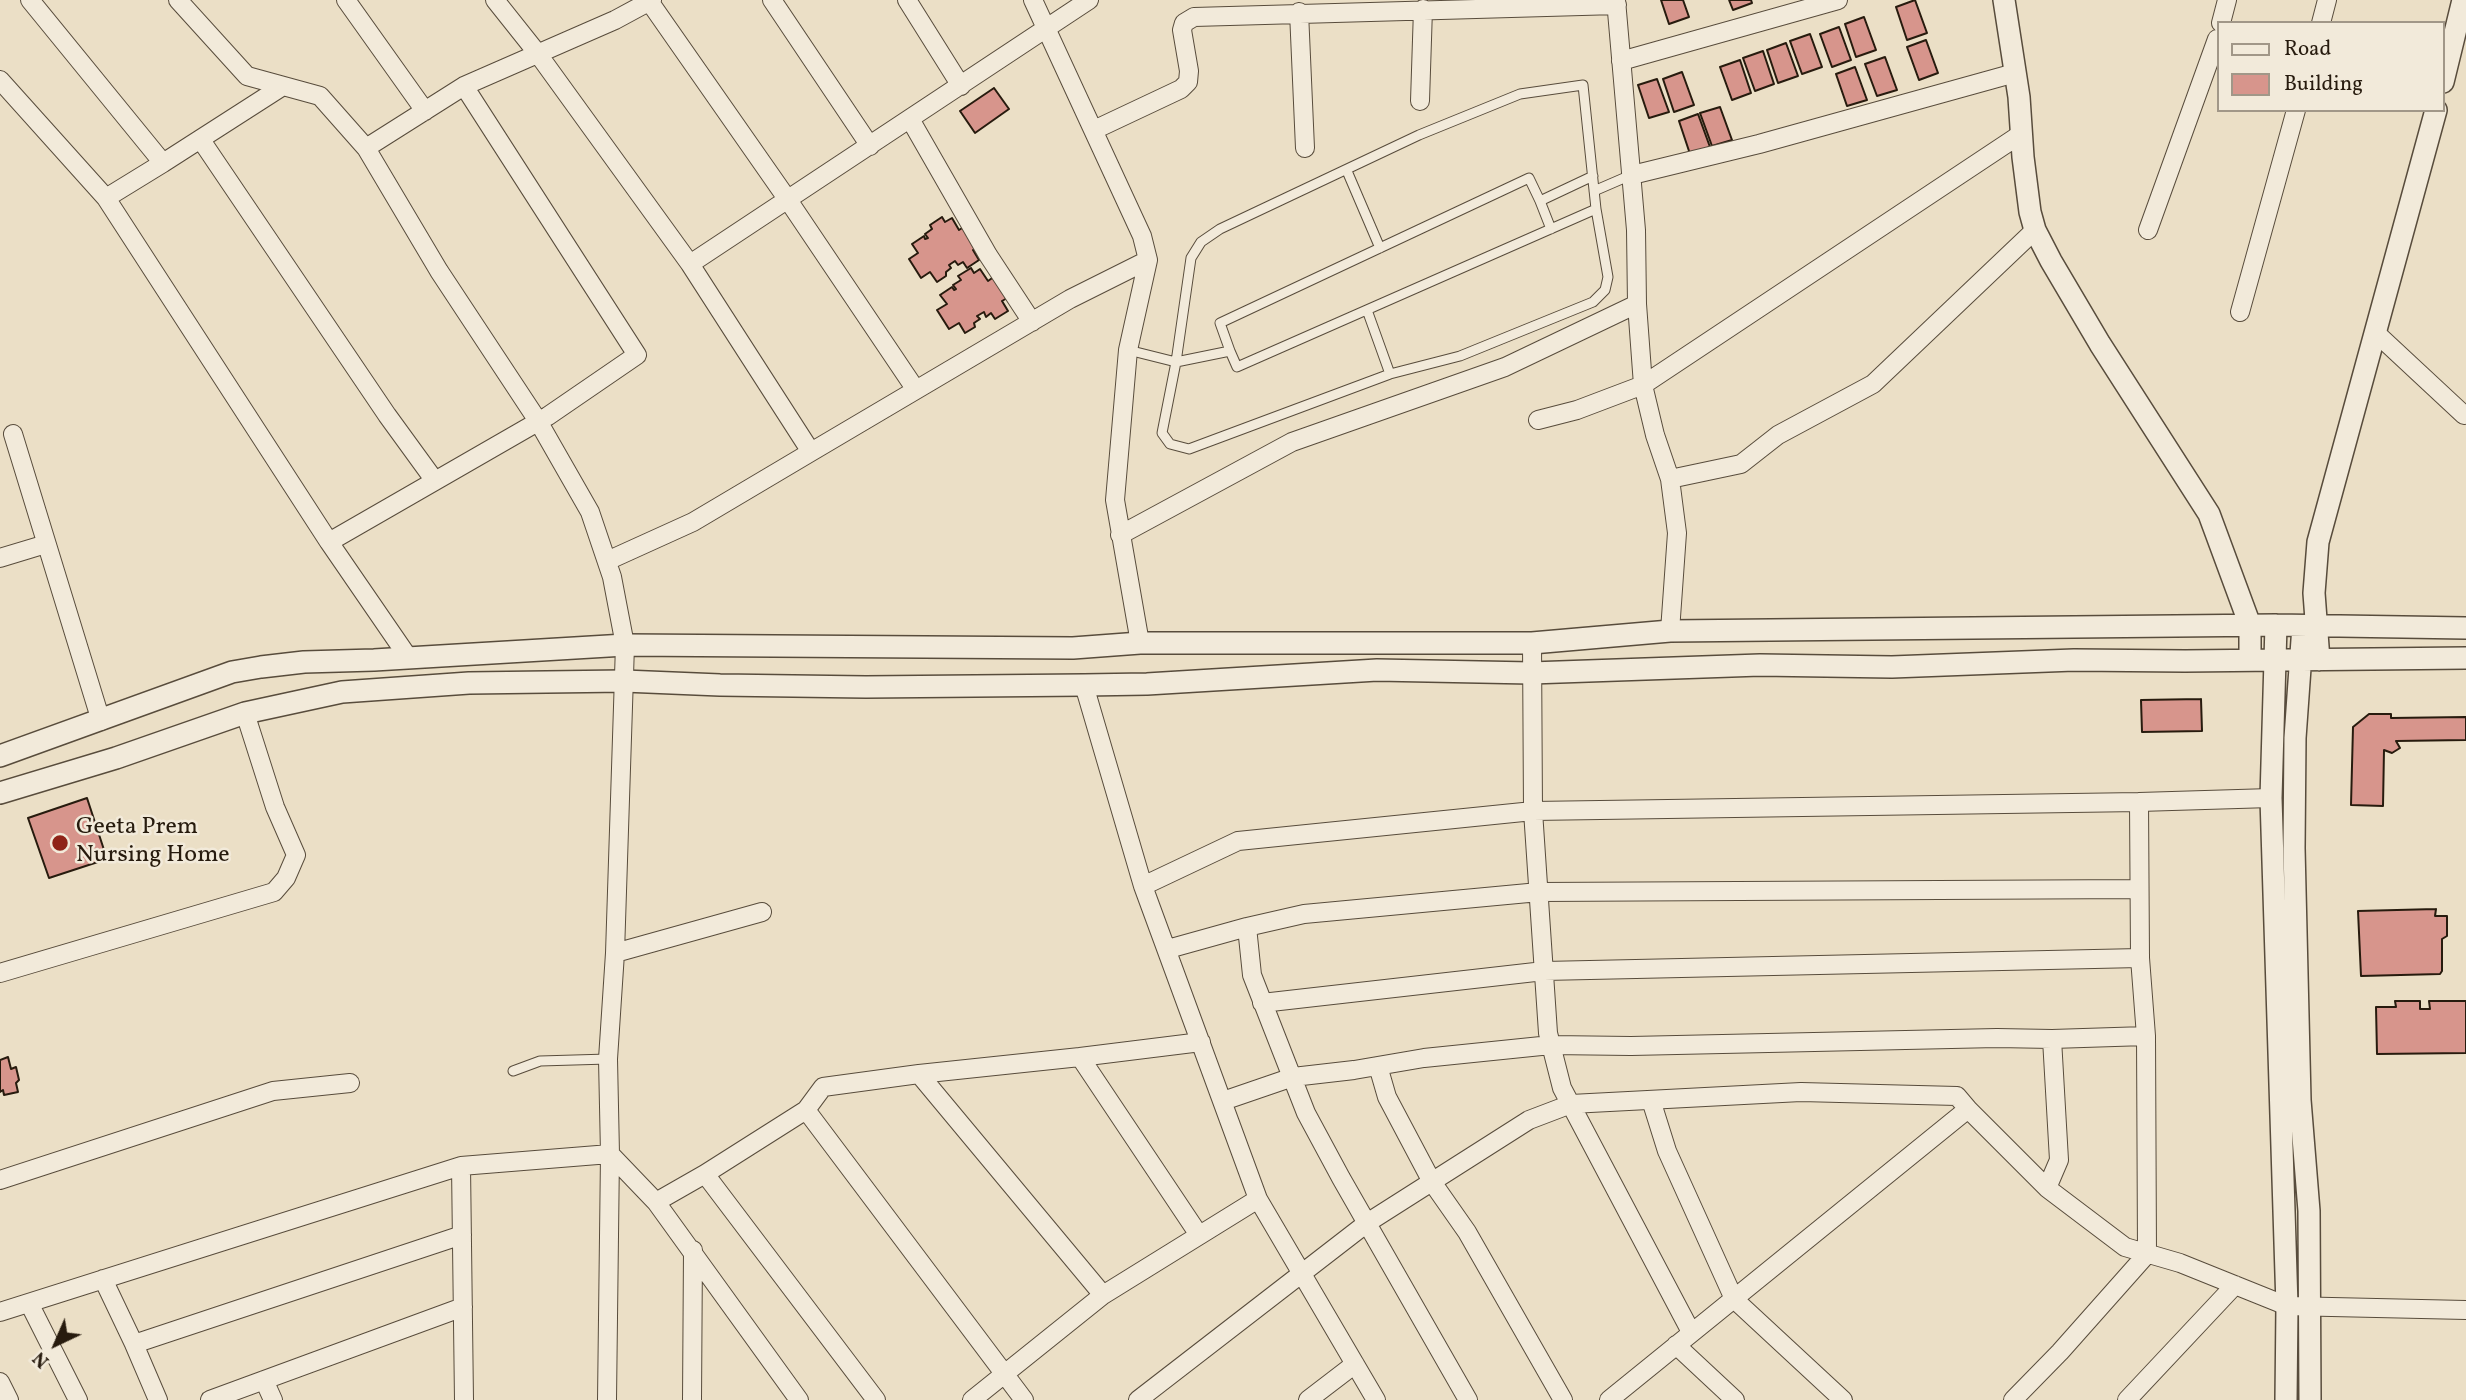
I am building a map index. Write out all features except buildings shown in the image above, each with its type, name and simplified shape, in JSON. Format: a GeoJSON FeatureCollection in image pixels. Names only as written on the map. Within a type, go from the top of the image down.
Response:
{"type":"FeatureCollection","features":[{"type":"Feature","properties":{"kind":"street"},"geometry":{"type":"LineString","coordinates":[[30,0],[163,163]]}},
{"type":"Feature","properties":{"kind":"street"},"geometry":{"type":"LineString","coordinates":[[178,0],[247,76],[320,96],[366,148],[439,271],[538,421],[590,512],[612,577],[625,645],[615,953],[608,1059],[610,1154],[607,1400]]}},
{"type":"Feature","properties":{"kind":"street"},"geometry":{"type":"LineString","coordinates":[[346,0],[425,111]]}},
{"type":"Feature","properties":{"kind":"street"},"geometry":{"type":"LineString","coordinates":[[495,0],[538,54],[690,264],[811,452]]}},
{"type":"Feature","properties":{"kind":"street"},"geometry":{"type":"LineString","coordinates":[[772,0],[870,146]]}},
{"type":"Feature","properties":{"kind":"street"},"geometry":{"type":"LineString","coordinates":[[907,0],[961,86]]}},
{"type":"Feature","properties":{"kind":"street"},"geometry":{"type":"LineString","coordinates":[[1033,0],[1142,236],[1148,260],[1128,350],[1115,500],[1140,643]]}},
{"type":"Feature","properties":{"kind":"street"},"geometry":{"type":"LineString","coordinates":[[690,264],[1089,0]]}},
{"type":"Feature","properties":{"kind":"street"},"geometry":{"type":"LineString","coordinates":[[1621,61],[1838,0]]}},
{"type":"Feature","properties":{"kind":"street"},"geometry":{"type":"LineString","coordinates":[[2004,0],[2015,73],[2029,212],[2035,230],[2093,332],[2208,514],[2250,625],[2250,660]]}},
{"type":"Feature","properties":{"kind":"street"},"geometry":{"type":"LineString","coordinates":[[2222,21],[2228,0]]}},
{"type":"Feature","properties":{"kind":"street"},"geometry":{"type":"LineString","coordinates":[[2322,21],[2327,0]]}},
{"type":"Feature","properties":{"kind":"street"},"geometry":{"type":"LineString","coordinates":[[2445,78],[2458,52],[2463,0]]}},
{"type":"Feature","properties":{"kind":"street"},"geometry":{"type":"LineString","coordinates":[[1094,130],[1181,89],[1188,82],[1189,71],[1182,30],[1184,23],[1194,17],[1616,2],[1636,230],[1637,304],[1643,385],[1654,435],[1670,478],[1677,533],[1670,631]]}},
{"type":"Feature","properties":{"kind":"street"},"geometry":{"type":"LineString","coordinates":[[366,148],[464,86],[538,54],[640,3],[788,200],[916,390]]}},
{"type":"Feature","properties":{"kind":"street"},"geometry":{"type":"LineString","coordinates":[[1420,101],[1423,9]]}},
{"type":"Feature","properties":{"kind":"street"},"geometry":{"type":"LineString","coordinates":[[1299,12],[1304,148]]}},
{"type":"Feature","properties":{"kind":"street"},"geometry":{"type":"LineString","coordinates":[[2148,230],[2218,36]]}},
{"type":"Feature","properties":{"kind":"street"},"geometry":{"type":"LineString","coordinates":[[1632,175],[1759,144],[2015,73]]}},
{"type":"Feature","properties":{"kind":"street"},"geometry":{"type":"LineString","coordinates":[[0,80],[106,198],[329,542],[408,657]]}},
{"type":"Feature","properties":{"kind":"street"},"geometry":{"type":"LineString","coordinates":[[106,198],[283,86]]}},
{"type":"Feature","properties":{"kind":"street"},"geometry":{"type":"LineString","coordinates":[[329,542],[538,421],[637,355],[464,86]]}},
{"type":"Feature","properties":{"kind":"street"},"geometry":{"type":"LineString","coordinates":[[2240,312],[2295,112]]}},
{"type":"Feature","properties":{"kind":"street"},"geometry":{"type":"LineString","coordinates":[[2286,1400],[2309,1210],[2300,1100],[2294,848],[2295,738],[2310,660],[2310,627],[2318,542],[2435,112]]}},
{"type":"Feature","properties":{"kind":"street"},"geometry":{"type":"LineString","coordinates":[[910,119],[988,254],[1032,322]]}},
{"type":"Feature","properties":{"kind":"street"},"geometry":{"type":"LineString","coordinates":[[1538,419],[1577,410],[1643,385],[2021,134]]}},
{"type":"Feature","properties":{"kind":"street"},"geometry":{"type":"LineString","coordinates":[[201,139],[387,415],[435,481]]}},
{"type":"Feature","properties":{"kind":"street"},"geometry":{"type":"LineString","coordinates":[[1670,478],[1741,464],[1778,435],[1873,384],[2035,230]]}},
{"type":"Feature","properties":{"kind":"street"},"geometry":{"type":"LineString","coordinates":[[607,561],[693,522],[1070,299],[1148,260]]}},
{"type":"Feature","properties":{"kind":"street"},"geometry":{"type":"LineString","coordinates":[[1120,535],[1292,442],[1505,367],[1637,304]]}},
{"type":"Feature","properties":{"kind":"street"},"geometry":{"type":"LineString","coordinates":[[2376,333],[2465,415]]}},
{"type":"Feature","properties":{"kind":"street"},"geometry":{"type":"LineString","coordinates":[[13,433],[101,721]]}},
{"type":"Feature","properties":{"kind":"street"},"geometry":{"type":"LineString","coordinates":[[0,558],[46,544]]}},
{"type":"Feature","properties":{"kind":"street"},"geometry":{"type":"LineString","coordinates":[[0,756],[232,673],[304,662],[625,645],[1073,648],[1140,643],[1532,643],[1670,631],[2250,625],[2466,628]]}},
{"type":"Feature","properties":{"kind":"street"},"geometry":{"type":"LineString","coordinates":[[2276,625],[2271,798],[2298,1307],[2310,1400]]}},
{"type":"Feature","properties":{"kind":"street"},"geometry":{"type":"LineString","coordinates":[[1532,643],[1533,811],[1548,1032],[1562,1088],[1691,1332]]}},
{"type":"Feature","properties":{"kind":"street"},"geometry":{"type":"LineString","coordinates":[[0,793],[116,758],[245,713],[342,692],[469,682],[624,681],[866,687],[1084,685],[1377,670],[1531,673],[1759,665],[1892,667],[2074,660],[2466,657]]}},
{"type":"Feature","properties":{"kind":"street"},"geometry":{"type":"LineString","coordinates":[[1084,685],[1143,886],[1258,1199],[1376,1400]]}},
{"type":"Feature","properties":{"kind":"street"},"geometry":{"type":"LineString","coordinates":[[0,973],[274,891],[286,878],[296,855],[275,807],[245,713]]}},
{"type":"Feature","properties":{"kind":"street"},"geometry":{"type":"LineString","coordinates":[[1143,886],[1238,841],[1533,811],[2271,798]]}},
{"type":"Feature","properties":{"kind":"street"},"geometry":{"type":"LineString","coordinates":[[2013,1400],[2147,1254],[2146,1036],[2140,958],[2139,802]]}},
{"type":"Feature","properties":{"kind":"street"},"geometry":{"type":"LineString","coordinates":[[1168,950],[1304,914],[1538,892],[2139,889]]}},
{"type":"Feature","properties":{"kind":"street"},"geometry":{"type":"LineString","coordinates":[[615,953],[762,912]]}},
{"type":"Feature","properties":{"kind":"street"},"geometry":{"type":"LineString","coordinates":[[1247,927],[1252,975],[1306,1113],[1468,1400]]}},
{"type":"Feature","properties":{"kind":"street"},"geometry":{"type":"LineString","coordinates":[[1262,1003],[1544,971],[2140,958]]}},
{"type":"Feature","properties":{"kind":"street"},"geometry":{"type":"LineString","coordinates":[[1223,1101],[1293,1077],[1437,1056],[1551,1045],[1631,1046],[2146,1036]]}},
{"type":"Feature","properties":{"kind":"street"},"geometry":{"type":"LineString","coordinates":[[2047,1188],[2059,1160],[2052,1039]]}},
{"type":"Feature","properties":{"kind":"street"},"geometry":{"type":"LineString","coordinates":[[656,1202],[806,1110],[823,1087],[1201,1042]]}},
{"type":"Feature","properties":{"kind":"street"},"geometry":{"type":"LineString","coordinates":[[1080,1057],[1199,1235]]}},
{"type":"Feature","properties":{"kind":"street"},"geometry":{"type":"LineString","coordinates":[[1378,1066],[1387,1097],[1432,1182],[1466,1232],[1563,1400]]}},
{"type":"Feature","properties":{"kind":"street"},"geometry":{"type":"LineString","coordinates":[[919,1074],[1103,1295]]}},
{"type":"Feature","properties":{"kind":"street"},"geometry":{"type":"LineString","coordinates":[[0,1180],[273,1090],[350,1083]]}},
{"type":"Feature","properties":{"kind":"street"},"geometry":{"type":"LineString","coordinates":[[1138,1400],[1367,1223],[1529,1120],[1571,1104],[1801,1093],[1957,1096],[2047,1188],[2125,1247],[2180,1263],[2298,1307],[2466,1310]]}},
{"type":"Feature","properties":{"kind":"street"},"geometry":{"type":"LineString","coordinates":[[1651,1100],[1673,1163],[1734,1299],[1843,1400]]}},
{"type":"Feature","properties":{"kind":"street"},"geometry":{"type":"LineString","coordinates":[[1611,1400],[1691,1332],[1968,1109]]}},
{"type":"Feature","properties":{"kind":"street"},"geometry":{"type":"LineString","coordinates":[[806,1110],[1024,1400]]}},
{"type":"Feature","properties":{"kind":"street"},"geometry":{"type":"LineString","coordinates":[[0,1312],[461,1166],[610,1154]]}},
{"type":"Feature","properties":{"kind":"street"},"geometry":{"type":"LineString","coordinates":[[610,1154],[656,1202],[799,1400]]}},
{"type":"Feature","properties":{"kind":"street"},"geometry":{"type":"LineString","coordinates":[[461,1166],[464,1400]]}},
{"type":"Feature","properties":{"kind":"street"},"geometry":{"type":"LineString","coordinates":[[705,1174],[876,1400]]}},
{"type":"Feature","properties":{"kind":"street"},"geometry":{"type":"LineString","coordinates":[[972,1400],[1103,1295],[1258,1199]]}},
{"type":"Feature","properties":{"kind":"street"},"geometry":{"type":"LineString","coordinates":[[134,1344],[462,1235]]}},
{"type":"Feature","properties":{"kind":"street"},"geometry":{"type":"LineString","coordinates":[[692,1250],[692,1400]]}},
{"type":"Feature","properties":{"kind":"street"},"geometry":{"type":"LineString","coordinates":[[103,1279],[158,1400]]}},
{"type":"Feature","properties":{"kind":"street"},"geometry":{"type":"LineString","coordinates":[[2127,1400],[2235,1285]]}},
{"type":"Feature","properties":{"kind":"street"},"geometry":{"type":"LineString","coordinates":[[29,1303],[78,1400]]}},
{"type":"Feature","properties":{"kind":"street"},"geometry":{"type":"LineString","coordinates":[[211,1400],[463,1307]]}},
{"type":"Feature","properties":{"kind":"street"},"geometry":{"type":"LineString","coordinates":[[1676,1345],[1735,1400]]}},
{"type":"Feature","properties":{"kind":"street"},"geometry":{"type":"LineString","coordinates":[[1308,1400],[1355,1364]]}},
{"type":"Feature","properties":{"kind":"street"},"geometry":{"type":"LineString","coordinates":[[264,1380],[273,1400]]}},
{"type":"Feature","properties":{"kind":"street"},"geometry":{"type":"LineString","coordinates":[[0,1382],[9,1400]]}},
{"type":"Feature","properties":{"kind":"lane"},"geometry":{"type":"LineString","coordinates":[[1583,85],[1596,209],[1608,276],[1605,290],[1593,302],[1460,356],[1390,374],[1189,449],[1170,444],[1162,433],[1176,362],[1191,258],[1201,242],[1220,229],[1347,171],[1419,135],[1520,94],[1583,85]]}},
{"type":"Feature","properties":{"kind":"lane"},"geometry":{"type":"LineString","coordinates":[[1347,171],[1380,248]]}},
{"type":"Feature","properties":{"kind":"lane"},"geometry":{"type":"LineString","coordinates":[[1594,191],[1632,175]]}},
{"type":"Feature","properties":{"kind":"lane"},"geometry":{"type":"LineString","coordinates":[[1540,201],[1593,176]]}},
{"type":"Feature","properties":{"kind":"lane"},"geometry":{"type":"LineString","coordinates":[[1551,229],[1529,178],[1220,323],[1237,367],[1367,310],[1551,229],[1596,209]]}},
{"type":"Feature","properties":{"kind":"lane"},"geometry":{"type":"LineString","coordinates":[[1367,310],[1390,374]]}},
{"type":"Feature","properties":{"kind":"lane"},"geometry":{"type":"LineString","coordinates":[[1128,350],[1176,362],[1230,351]]}},
{"type":"Feature","properties":{"kind":"lane"},"geometry":{"type":"LineString","coordinates":[[513,1071],[540,1061],[608,1059]]}},
{"type":"Feature","properties":{"kind":"place","name":"Geeta Prem Nursing Home"},"geometry":{"type":"Point","coordinates":[60,843]}}]}
